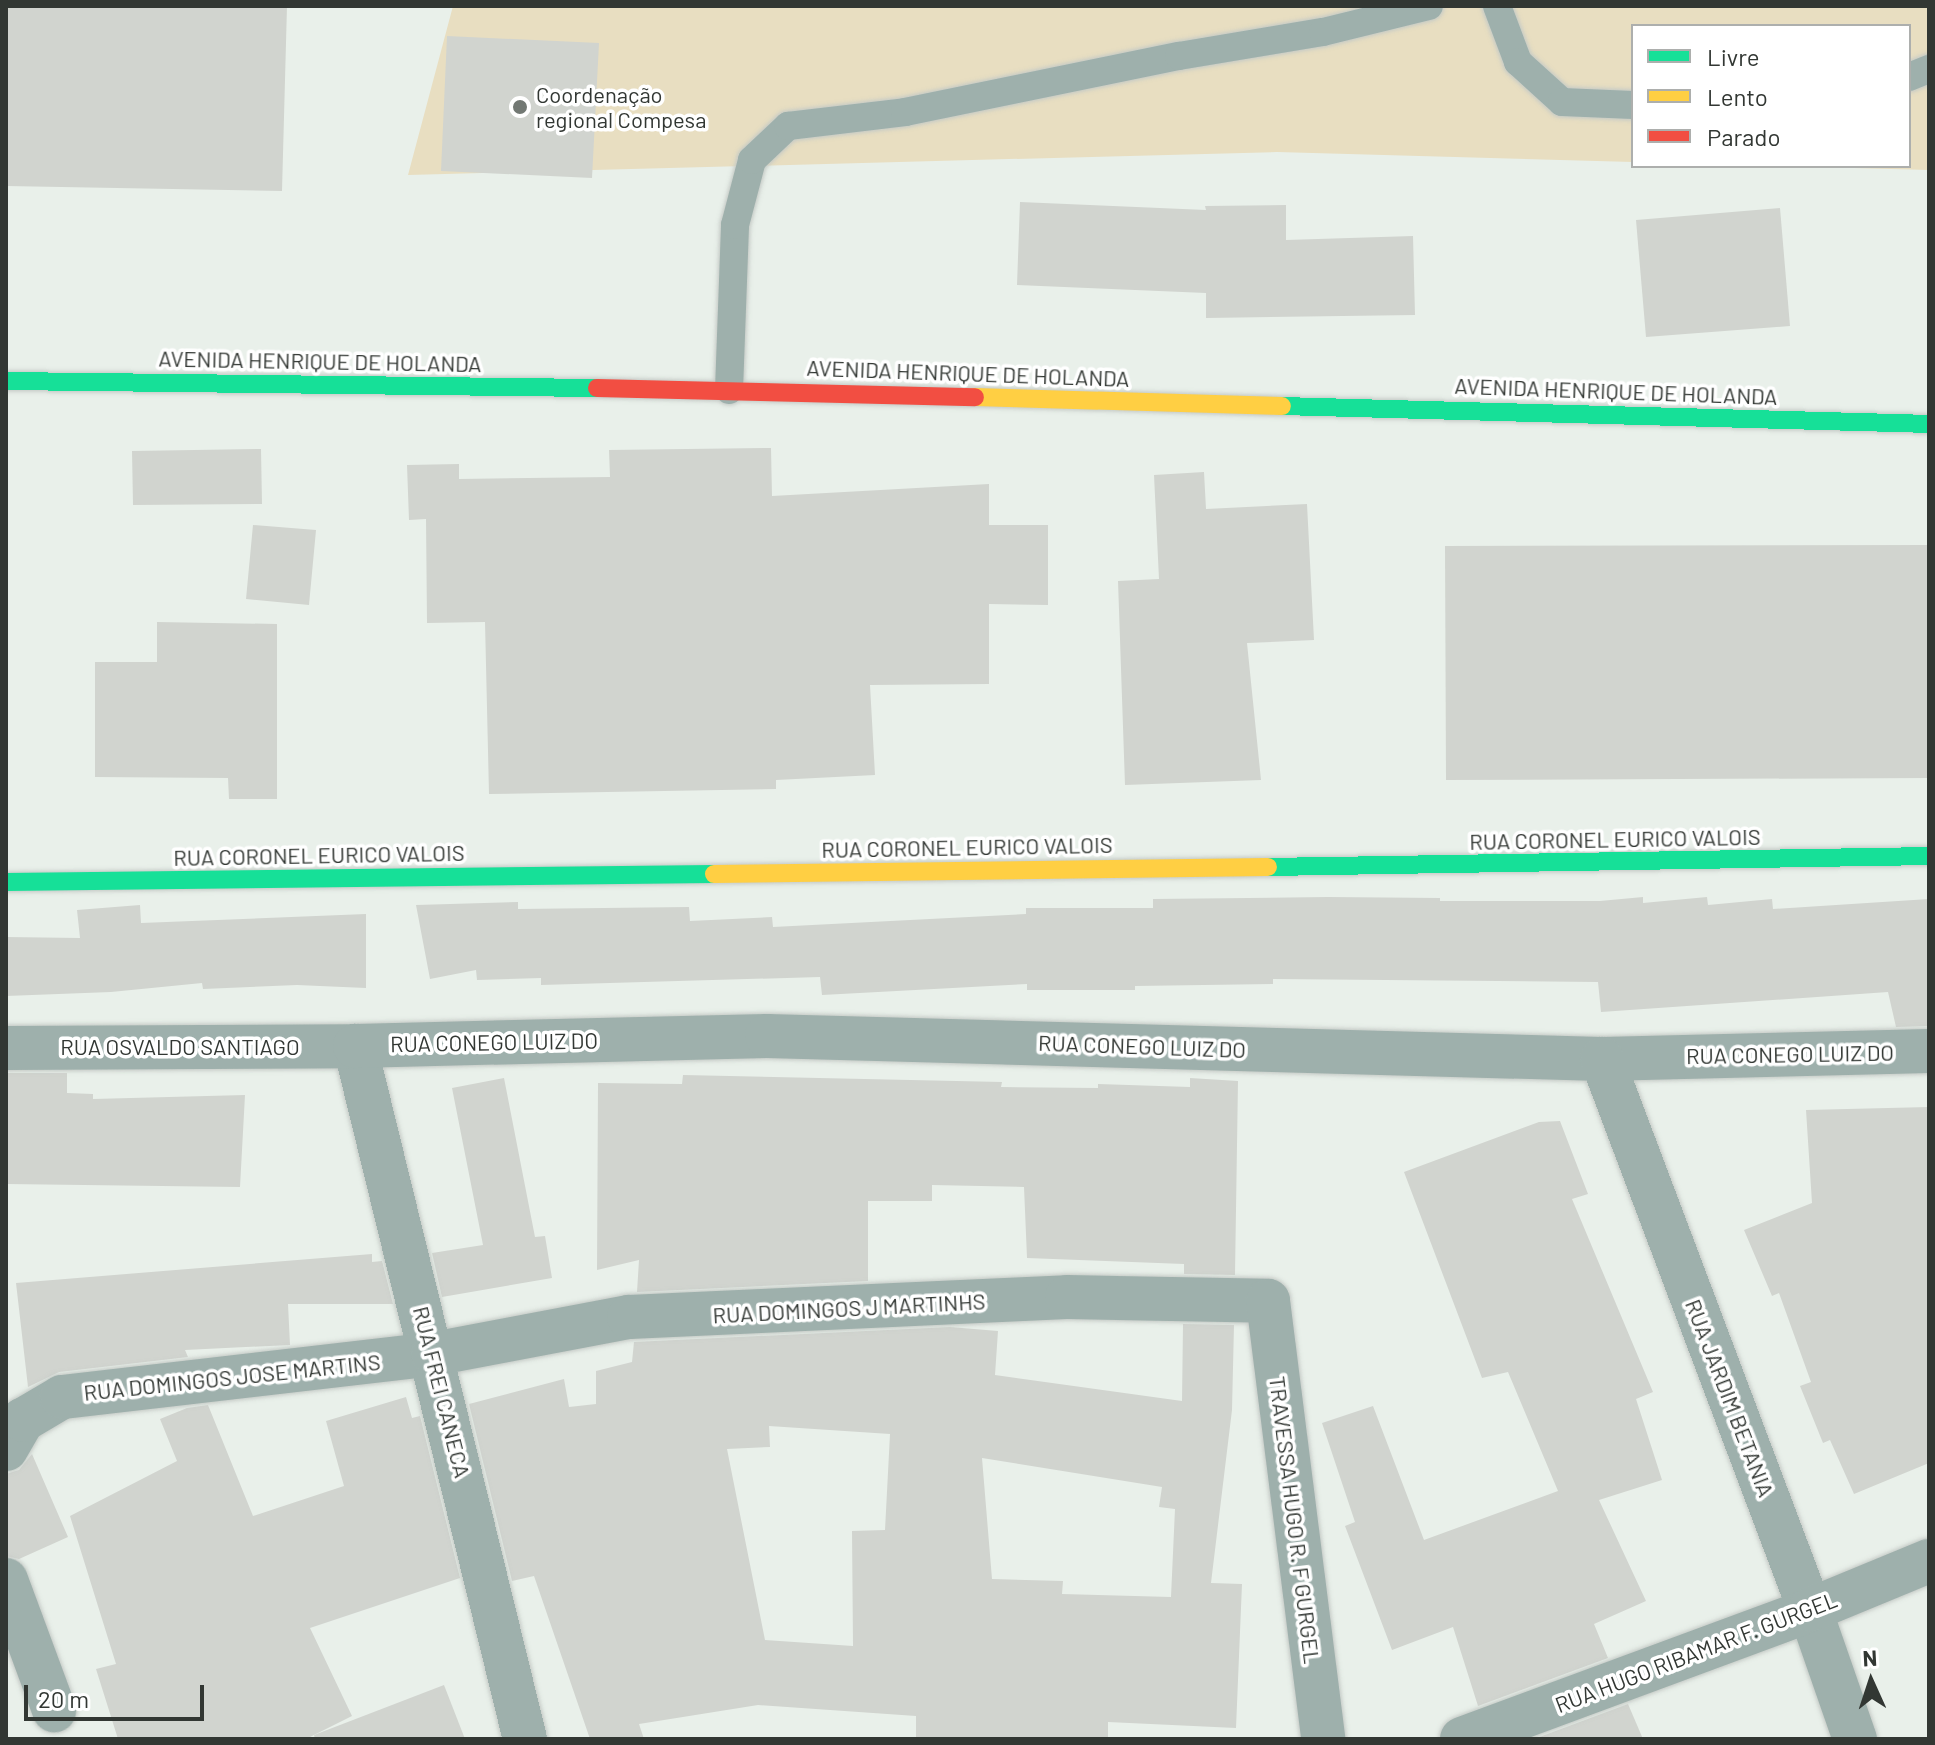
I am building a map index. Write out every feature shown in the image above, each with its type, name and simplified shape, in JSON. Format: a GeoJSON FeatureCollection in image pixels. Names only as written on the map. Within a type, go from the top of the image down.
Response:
{"type":"FeatureCollection","features":[{"type":"Feature","properties":{"kind":"main road","name":"AVENIDA HENRIQUE DE HOLANDA"},"geometry":{"type":"LineString","coordinates":[[6,381],[729,390],[1929,424]]}},
{"type":"Feature","properties":{"kind":"main road","name":"RUA CORONEL EURICO VALOIS"},"geometry":{"type":"LineString","coordinates":[[6,882],[1642,863],[1929,856]]}},
{"type":"Feature","properties":{"kind":"street","name":"RUA CONEGO LUIZ DO"},"geometry":{"type":"LineString","coordinates":[[355,1046],[767,1036],[1602,1059],[1929,1051]]}},
{"type":"Feature","properties":{"kind":"street","name":"RUA OSVALDO SANTIAGO"},"geometry":{"type":"LineString","coordinates":[[6,1048],[355,1046]]}},
{"type":"Feature","properties":{"kind":"street","name":"RUA FREI CANECA"},"geometry":{"type":"LineString","coordinates":[[355,1046],[525,1739]]}},
{"type":"Feature","properties":{"kind":"street","name":"RUA JARDIM BETANIA"},"geometry":{"type":"LineString","coordinates":[[1602,1059],[1810,1610],[1855,1739]]}},
{"type":"Feature","properties":{"kind":"street","name":"RUA DOMINGOS J MARTINHS"},"geometry":{"type":"LineString","coordinates":[[433,1354],[629,1317],[1067,1297],[1268,1301]]}},
{"type":"Feature","properties":{"kind":"street","name":"TRAVESSA HUGO R. F GURGEL"},"geometry":{"type":"LineString","coordinates":[[1268,1301],[1323,1739]]}},
{"type":"Feature","properties":{"kind":"street","name":"RUA DOMINGOS JOSE MARTINS"},"geometry":{"type":"LineString","coordinates":[[6,1449],[23,1420],[62,1397],[433,1354]]}},
{"type":"Feature","properties":{"kind":"street","name":"RUA HUGO RIBAMAR F. GURGEL"},"geometry":{"type":"LineString","coordinates":[[1462,1739],[1810,1610],[1929,1561]]}},
{"type":"Feature","properties":{"kind":"street"},"geometry":{"type":"LineString","coordinates":[[6,1580],[54,1710]]}},
{"type":"Feature","properties":{"kind":"lane"},"geometry":{"type":"LineString","coordinates":[[729,390],[735,225],[752,160],[788,126],[905,112],[1179,56],[1323,32],[1429,6]]}},
{"type":"Feature","properties":{"kind":"lane"},"geometry":{"type":"LineString","coordinates":[[1497,6],[1518,62],[1562,102],[1631,105]]}},
{"type":"Feature","properties":{"kind":"shaded area"},"geometry":{"type":"Polygon","coordinates":[[[453,6],[1929,6],[1929,170],[1852,168],[1911,168],[1911,24],[1631,24],[1631,162],[1277,152],[408,175],[453,6]]]}},
{"type":"Feature","properties":{"kind":"building"},"geometry":{"type":"Polygon","coordinates":[[[6,6],[287,6],[282,191],[6,186],[6,6]]]}},
{"type":"Feature","properties":{"kind":"building","name":"Coordenação regional Compesa"},"geometry":{"type":"Polygon","coordinates":[[[447,36],[599,43],[592,178],[441,171],[447,36]]]}},
{"type":"Feature","properties":{"kind":"building"},"geometry":{"type":"Polygon","coordinates":[[[1020,202],[1206,210],[1205,206],[1286,205],[1286,240],[1413,236],[1415,315],[1206,318],[1206,293],[1017,285],[1020,202]]]}},
{"type":"Feature","properties":{"kind":"building"},"geometry":{"type":"Polygon","coordinates":[[[1780,208],[1790,326],[1646,337],[1636,220],[1780,208]]]}},
{"type":"Feature","properties":{"kind":"building"},"geometry":{"type":"Polygon","coordinates":[[[771,448],[772,496],[989,484],[989,525],[1048,525],[1048,605],[989,604],[989,684],[870,685],[875,775],[776,780],[776,789],[489,794],[485,622],[427,623],[426,519],[409,520],[407,465],[459,464],[459,479],[610,477],[609,450],[771,448]]]}},
{"type":"Feature","properties":{"kind":"building"},"geometry":{"type":"Polygon","coordinates":[[[261,449],[262,504],[133,505],[132,451],[261,449]]]}},
{"type":"Feature","properties":{"kind":"building"},"geometry":{"type":"Polygon","coordinates":[[[1204,472],[1206,509],[1307,504],[1314,640],[1247,643],[1261,780],[1125,785],[1118,581],[1159,579],[1154,475],[1204,472]]]}},
{"type":"Feature","properties":{"kind":"building"},"geometry":{"type":"Polygon","coordinates":[[[253,525],[316,530],[309,605],[246,599],[253,525]]]}},
{"type":"Feature","properties":{"kind":"building"},"geometry":{"type":"Polygon","coordinates":[[[1929,545],[1929,778],[1446,780],[1445,546],[1929,545]]]}},
{"type":"Feature","properties":{"kind":"building"},"geometry":{"type":"Polygon","coordinates":[[[157,622],[277,624],[277,799],[229,799],[228,778],[95,777],[95,662],[157,662],[157,622]]]}},
{"type":"Feature","properties":{"kind":"building"},"geometry":{"type":"Polygon","coordinates":[[[1328,897],[1600,901],[1643,897],[1643,903],[1707,897],[1708,905],[1772,899],[1773,909],[1929,899],[1929,1026],[1896,1027],[1888,992],[1601,1012],[1598,982],[1273,979],[1273,984],[1135,986],[1135,990],[1027,990],[1027,984],[822,995],[820,977],[541,985],[541,978],[477,980],[476,970],[430,979],[416,905],[518,902],[518,909],[689,907],[690,921],[772,917],[773,927],[1026,914],[1026,908],[1153,908],[1153,899],[1328,897]]]}},
{"type":"Feature","properties":{"kind":"building"},"geometry":{"type":"Polygon","coordinates":[[[140,905],[141,923],[366,914],[366,988],[297,985],[203,989],[202,983],[111,992],[6,996],[6,937],[80,938],[77,910],[140,905]]]}},
{"type":"Feature","properties":{"kind":"building"},"geometry":{"type":"Polygon","coordinates":[[[6,1073],[67,1073],[67,1093],[93,1094],[93,1099],[245,1095],[240,1187],[6,1184],[6,1073]]]}},
{"type":"Feature","properties":{"kind":"building"},"geometry":{"type":"Polygon","coordinates":[[[683,1075],[1002,1082],[1001,1087],[1098,1088],[1098,1084],[1190,1087],[1190,1078],[1238,1081],[1235,1275],[1184,1274],[1184,1264],[1027,1258],[1024,1187],[932,1185],[932,1201],[868,1201],[868,1281],[637,1292],[639,1260],[597,1270],[598,1083],[682,1084],[683,1075]]]}},
{"type":"Feature","properties":{"kind":"building"},"geometry":{"type":"Polygon","coordinates":[[[504,1078],[535,1237],[545,1236],[552,1278],[442,1297],[432,1253],[483,1245],[452,1088],[504,1078]]]}},
{"type":"Feature","properties":{"kind":"building"},"geometry":{"type":"Polygon","coordinates":[[[1929,1107],[1929,1463],[1854,1494],[1830,1440],[1823,1443],[1800,1386],[1811,1382],[1779,1293],[1772,1296],[1744,1230],[1812,1203],[1806,1110],[1929,1107]]]}},
{"type":"Feature","properties":{"kind":"building"},"geometry":{"type":"Polygon","coordinates":[[[1560,1121],[1588,1194],[1572,1199],[1653,1392],[1636,1399],[1662,1480],[1599,1500],[1646,1601],[1594,1624],[1608,1658],[1478,1706],[1453,1627],[1392,1650],[1345,1526],[1355,1522],[1322,1423],[1373,1406],[1424,1540],[1558,1491],[1508,1372],[1482,1378],[1404,1172],[1539,1122],[1560,1121]]]}},
{"type":"Feature","properties":{"kind":"building"},"geometry":{"type":"Polygon","coordinates":[[[372,1254],[372,1262],[382,1261],[393,1304],[288,1304],[290,1345],[185,1350],[188,1357],[59,1372],[28,1387],[16,1283],[372,1254]]]}},
{"type":"Feature","properties":{"kind":"building"},"geometry":{"type":"Polygon","coordinates":[[[1183,1324],[1234,1325],[1232,1410],[1211,1583],[1242,1584],[1236,1728],[1108,1722],[1108,1739],[916,1739],[916,1716],[758,1705],[639,1724],[644,1739],[590,1739],[534,1576],[512,1581],[469,1404],[564,1379],[569,1407],[596,1404],[596,1371],[632,1362],[634,1342],[950,1327],[998,1331],[995,1375],[1182,1401],[1183,1324]],[[769,1426],[770,1447],[727,1449],[765,1640],[853,1646],[852,1531],[885,1530],[890,1434],[769,1426]],[[982,1458],[992,1579],[1063,1581],[1062,1594],[1171,1597],[1175,1509],[1159,1507],[1162,1487],[982,1458]]]}},
{"type":"Feature","properties":{"kind":"building"},"geometry":{"type":"Polygon","coordinates":[[[406,1397],[412,1418],[420,1416],[460,1578],[310,1628],[352,1716],[306,1739],[118,1739],[96,1669],[116,1664],[70,1516],[177,1461],[160,1419],[187,1408],[208,1405],[253,1516],[344,1486],[326,1421],[406,1397]]]}},
{"type":"Feature","properties":{"kind":"building"},"geometry":{"type":"Polygon","coordinates":[[[32,1454],[68,1537],[19,1559],[6,1556],[6,1474],[19,1470],[32,1454]]]}},
{"type":"Feature","properties":{"kind":"building"},"geometry":{"type":"Polygon","coordinates":[[[444,1685],[465,1739],[315,1739],[314,1735],[444,1685]]]}},
{"type":"Feature","properties":{"kind":"building"},"geometry":{"type":"Polygon","coordinates":[[[1628,1704],[1643,1739],[1534,1739],[1628,1704]]]}},
{"type":"Feature","properties":{"kind":"traffic: fast"},"geometry":{"type":"LineString","coordinates":[[6,381],[597,388]]}},
{"type":"Feature","properties":{"kind":"traffic: fast"},"geometry":{"type":"LineString","coordinates":[[1282,406],[1929,424]]}},
{"type":"Feature","properties":{"kind":"traffic: fast"},"geometry":{"type":"LineString","coordinates":[[1268,867],[1929,856]]}},
{"type":"Feature","properties":{"kind":"traffic: fast"},"geometry":{"type":"LineString","coordinates":[[6,882],[714,874]]}},
{"type":"Feature","properties":{"kind":"traffic: slow"},"geometry":{"type":"LineString","coordinates":[[975,397],[1282,406]]}},
{"type":"Feature","properties":{"kind":"traffic: slow"},"geometry":{"type":"LineString","coordinates":[[714,874],[1268,867]]}},
{"type":"Feature","properties":{"kind":"traffic: jam"},"geometry":{"type":"LineString","coordinates":[[597,388],[975,397]]}},
{"type":"Feature","properties":{"kind":"place","name":"Coordenação regional Compesa"},"geometry":{"type":"Point","coordinates":[520,107]}}]}
